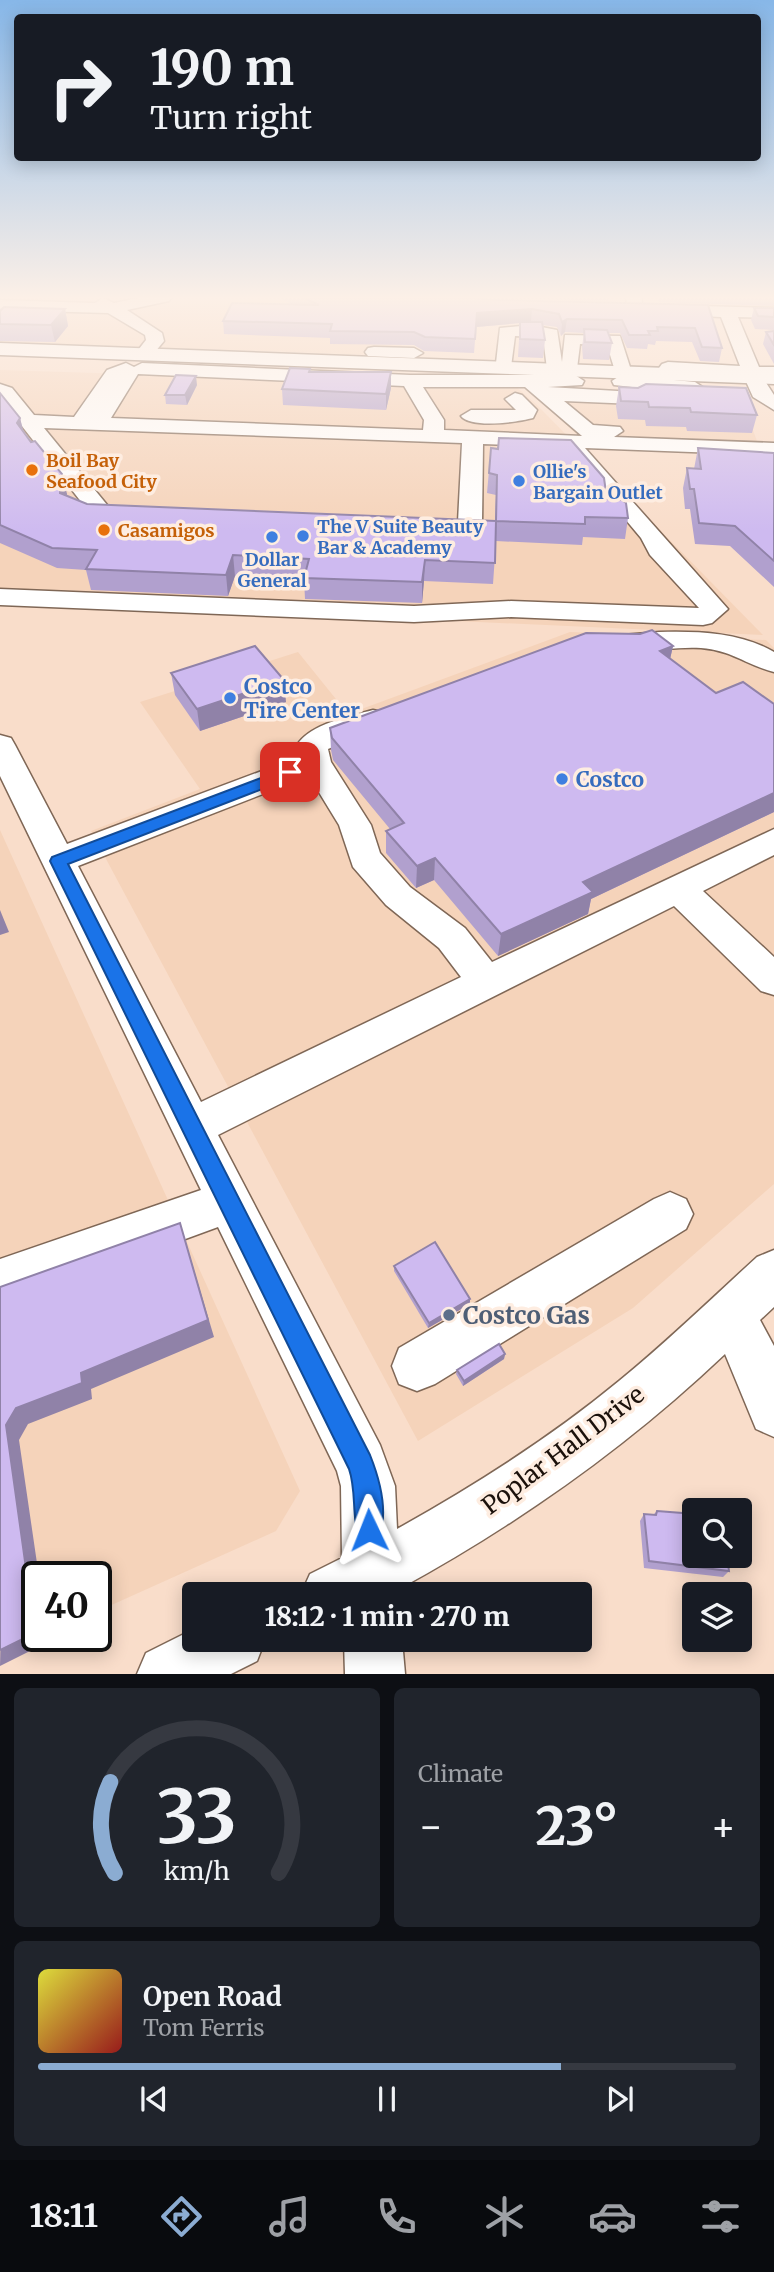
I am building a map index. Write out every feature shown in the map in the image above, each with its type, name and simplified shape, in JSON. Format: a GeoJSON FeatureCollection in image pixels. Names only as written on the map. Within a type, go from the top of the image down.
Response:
{"type":"FeatureCollection","features":[{"type":"Feature","properties":{"kind":"main road"},"geometry":{"type":"LineString","coordinates":[[490,376],[766,395]]}},
{"type":"Feature","properties":{"kind":"main road"},"geometry":{"type":"LineString","coordinates":[[543,376],[766,395]]}},
{"type":"Feature","properties":{"kind":"street"},"geometry":{"type":"LineString","coordinates":[[89,423],[129,376]]}},
{"type":"Feature","properties":{"kind":"street"},"geometry":{"type":"LineString","coordinates":[[28,421],[433,436],[526,414],[527,410],[513,398],[488,390],[283,376]]}},
{"type":"Feature","properties":{"kind":"street"},"geometry":{"type":"LineString","coordinates":[[571,376],[575,377]]}},
{"type":"Feature","properties":{"kind":"street"},"geometry":{"type":"LineString","coordinates":[[624,376],[626,382],[635,376]]}},
{"type":"Feature","properties":{"kind":"street"},"geometry":{"type":"LineString","coordinates":[[713,376],[766,395]]}},
{"type":"Feature","properties":{"kind":"street"},"geometry":{"type":"LineString","coordinates":[[758,376],[766,395]]}},
{"type":"Feature","properties":{"kind":"street"},"geometry":{"type":"LineString","coordinates":[[413,387],[536,388],[575,377]]}},
{"type":"Feature","properties":{"kind":"street"},"geometry":{"type":"LineString","coordinates":[[413,387],[434,420],[433,436]]}},
{"type":"Feature","properties":{"kind":"street"},"geometry":{"type":"LineString","coordinates":[[0,597],[414,614],[511,609],[703,617],[715,609],[659,550],[652,535],[585,438],[536,388]]}},
{"type":"Feature","properties":{"kind":"street"},"geometry":{"type":"LineString","coordinates":[[0,390],[101,512],[118,517],[158,518]]}},
{"type":"Feature","properties":{"kind":"street"},"geometry":{"type":"LineString","coordinates":[[471,427],[585,438],[774,449]]}},
{"type":"Feature","properties":{"kind":"street"},"geometry":{"type":"LineString","coordinates":[[412,529],[457,531],[470,525],[471,427]]}},
{"type":"Feature","properties":{"kind":"street"},"geometry":{"type":"LineString","coordinates":[[585,438],[635,431]]}},
{"type":"Feature","properties":{"kind":"street"},"geometry":{"type":"LineString","coordinates":[[592,643],[660,640],[735,645],[757,653],[774,664]]}},
{"type":"Feature","properties":{"kind":"street"},"geometry":{"type":"LineString","coordinates":[[397,710],[332,734],[312,745],[316,762],[355,825],[365,858],[398,897],[452,938],[486,982]]}},
{"type":"Feature","properties":{"kind":"street"},"geometry":{"type":"LineString","coordinates":[[0,745],[360,1464],[368,1486],[358,1582]]}},
{"type":"Feature","properties":{"kind":"street"},"geometry":{"type":"LineString","coordinates":[[58,861],[316,762]]}},
{"type":"Feature","properties":{"kind":"street"},"geometry":{"type":"LineString","coordinates":[[191,1127],[774,841]]}},
{"type":"Feature","properties":{"kind":"street"},"geometry":{"type":"LineString","coordinates":[[677,888],[774,980]]}},
{"type":"Feature","properties":{"kind":"street"},"geometry":{"type":"LineString","coordinates":[[0,1283],[229,1202]]}},
{"type":"Feature","properties":{"kind":"street"},"geometry":{"type":"LineString","coordinates":[[417,1366],[670,1214]]}},
{"type":"Feature","properties":{"kind":"street","name":"Poplar Hall Drive"},"geometry":{"type":"LineString","coordinates":[[367,1582],[535,1477],[617,1416],[774,1274]]}},
{"type":"Feature","properties":{"kind":"street"},"geometry":{"type":"LineString","coordinates":[[730,1314],[755,1360],[774,1411]]}},
{"type":"Feature","properties":{"kind":"street"},"geometry":{"type":"LineString","coordinates":[[167,1674],[212,1652]]}},
{"type":"Feature","properties":{"kind":"street"},"geometry":{"type":"LineString","coordinates":[[373,1652],[374,1674]]}},
{"type":"Feature","properties":{"kind":"shaded area"},"geometry":{"type":"Polygon","coordinates":[[[0,376],[197,376],[515,386],[536,404],[763,635],[0,600],[0,376]]]}},
{"type":"Feature","properties":{"kind":"shaded area"},"geometry":{"type":"Polygon","coordinates":[[[530,390],[741,397],[758,444],[579,437],[530,390]]]}},
{"type":"Feature","properties":{"kind":"shaded area"},"geometry":{"type":"Polygon","coordinates":[[[570,632],[766,640],[774,648],[774,1184],[633,1308],[418,1441],[91,831],[200,789],[140,702],[298,652],[348,714],[570,632]]]}},
{"type":"Feature","properties":{"kind":"shaded area"},"geometry":{"type":"Polygon","coordinates":[[[0,830],[300,1491],[276,1531],[112,1605],[112,1561],[21,1561],[21,1645],[0,1656],[0,830]]]}},
{"type":"Feature","properties":{"kind":"building"},"geometry":{"type":"Polygon","coordinates":[[[175,376],[196,376],[185,395],[165,395],[175,376]]]}},
{"type":"Feature","properties":{"kind":"building"},"geometry":{"type":"Polygon","coordinates":[[[287,376],[390,376],[386,394],[282,389],[287,376]]]}},
{"type":"Feature","properties":{"kind":"building"},"geometry":{"type":"Polygon","coordinates":[[[646,384],[746,388],[757,415],[691,412],[690,408],[649,407],[648,402],[621,401],[619,387],[638,388],[646,384]]]}},
{"type":"Feature","properties":{"kind":"building"},"geometry":{"type":"Polygon","coordinates":[[[0,393],[20,418],[17,423],[31,442],[35,441],[62,474],[60,493],[87,504],[496,521],[495,563],[425,560],[422,582],[304,578],[309,559],[233,555],[226,575],[86,569],[97,550],[52,548],[0,525],[0,393]]]}},
{"type":"Feature","properties":{"kind":"building"},"geometry":{"type":"Polygon","coordinates":[[[499,438],[571,440],[604,478],[607,499],[622,500],[626,503],[628,518],[585,517],[585,524],[496,521],[497,475],[489,473],[491,448],[498,449],[499,438]]]}},
{"type":"Feature","properties":{"kind":"building"},"geometry":{"type":"Polygon","coordinates":[[[698,448],[774,453],[774,561],[735,526],[699,523],[694,489],[690,489],[687,468],[701,469],[698,448]]]}},
{"type":"Feature","properties":{"kind":"building","name":"Costco"},"geometry":{"type":"Polygon","coordinates":[[[652,630],[673,646],[660,651],[716,693],[743,682],[774,704],[774,793],[583,882],[593,892],[501,934],[435,858],[417,866],[386,831],[404,823],[332,738],[330,728],[586,633],[640,634],[652,630]]]}},
{"type":"Feature","properties":{"kind":"building"},"geometry":{"type":"Polygon","coordinates":[[[255,646],[284,680],[197,709],[171,673],[255,646]]]}},
{"type":"Feature","properties":{"kind":"building"},"geometry":{"type":"Polygon","coordinates":[[[180,1223],[208,1320],[81,1373],[82,1383],[16,1408],[6,1425],[25,1561],[21,1561],[21,1640],[0,1650],[0,1287],[180,1223]]]}},
{"type":"Feature","properties":{"kind":"building"},"geometry":{"type":"Polygon","coordinates":[[[435,1242],[470,1299],[429,1323],[394,1266],[435,1242]]]}},
{"type":"Feature","properties":{"kind":"building"},"geometry":{"type":"Polygon","coordinates":[[[499,1344],[505,1354],[464,1381],[457,1370],[499,1344]]]}},
{"type":"Feature","properties":{"kind":"building"},"geometry":{"type":"Polygon","coordinates":[[[657,1511],[682,1513],[682,1565],[649,1561],[644,1514],[656,1515],[657,1511]]]}},
{"type":"Feature","properties":{"kind":"building"},"geometry":{"type":"Polygon","coordinates":[[[705,1568],[729,1568],[729,1571],[705,1568]]]}},
{"type":"Feature","properties":{"kind":"place","name":"Boil Bay Seafood City"},"geometry":{"type":"Point","coordinates":[32,470]}},
{"type":"Feature","properties":{"kind":"place","name":"Ollie's Bargain Outlet"},"geometry":{"type":"Point","coordinates":[519,481]}},
{"type":"Feature","properties":{"kind":"place","name":"Casamigos"},"geometry":{"type":"Point","coordinates":[104,530]}},
{"type":"Feature","properties":{"kind":"place","name":"The V Suite Beauty Bar & Academy"},"geometry":{"type":"Point","coordinates":[303,536]}},
{"type":"Feature","properties":{"kind":"place","name":"Dollar General"},"geometry":{"type":"Point","coordinates":[272,537]}},
{"type":"Feature","properties":{"kind":"place","name":"Costco Tire Center"},"geometry":{"type":"Point","coordinates":[230,698]}},
{"type":"Feature","properties":{"kind":"place","name":"Costco"},"geometry":{"type":"Point","coordinates":[562,779]}},
{"type":"Feature","properties":{"kind":"place","name":"Costco Gas"},"geometry":{"type":"Point","coordinates":[449,1315]}},
{"type":"Feature","properties":{"kind":"route"},"geometry":{"type":"LineString","coordinates":[[290,772],[58,861],[360,1464],[368,1486],[369,1530]]}}]}
